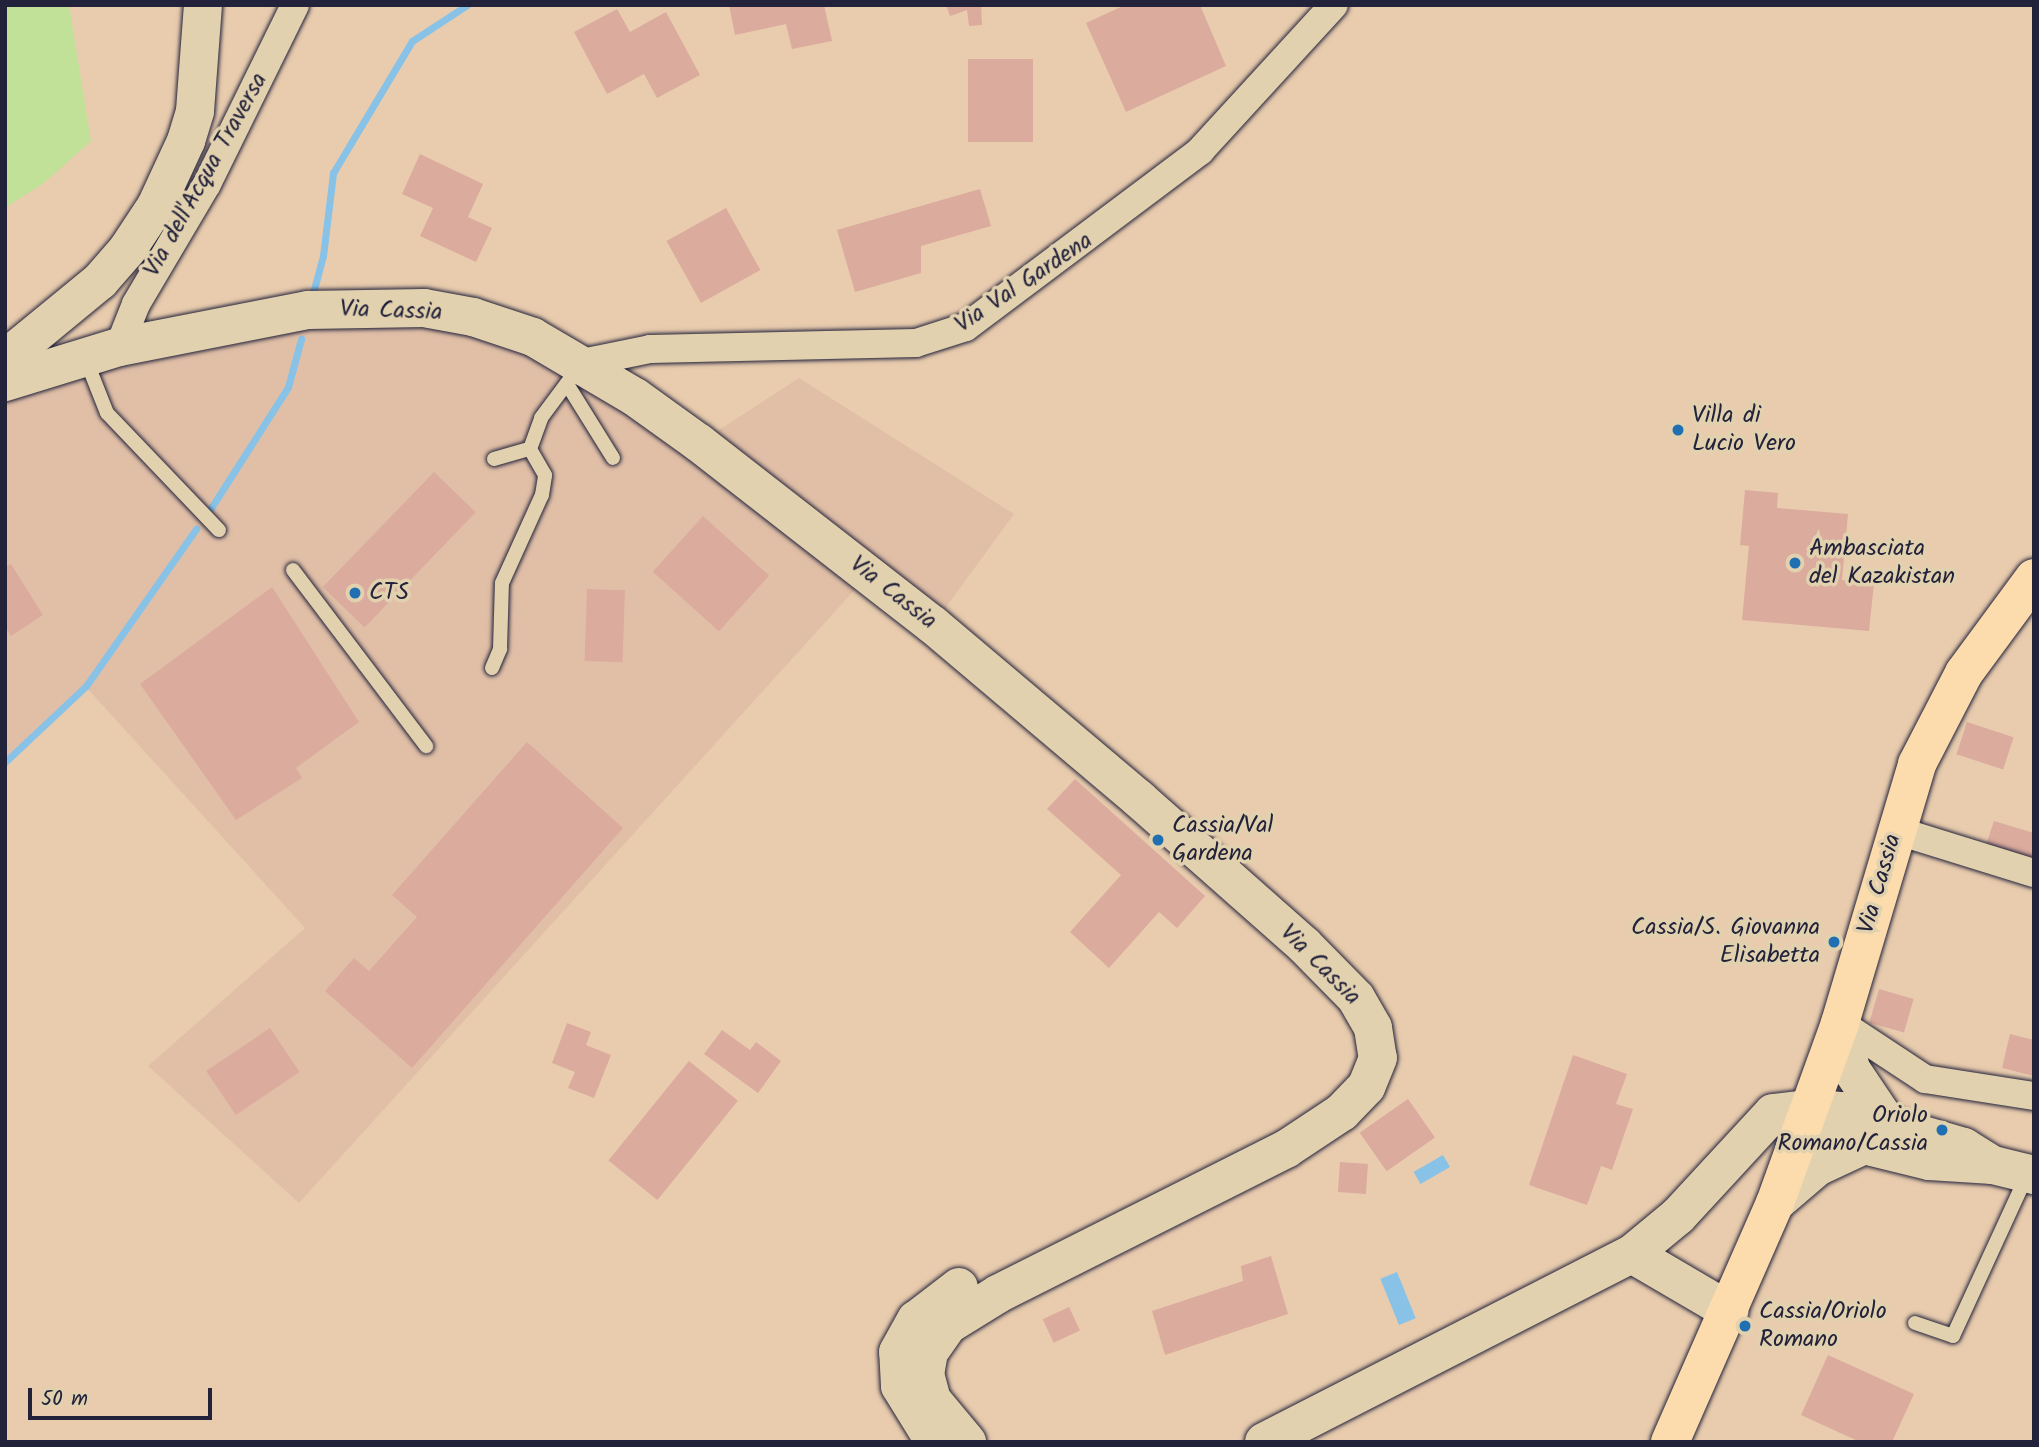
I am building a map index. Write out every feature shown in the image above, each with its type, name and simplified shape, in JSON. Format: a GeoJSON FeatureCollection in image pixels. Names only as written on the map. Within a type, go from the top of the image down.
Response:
{"type":"FeatureCollection","features":[{"type":"Feature","properties":{"kind":"main road","name":"Via Cassia"},"geometry":{"type":"LineString","coordinates":[[1670,1442],[1775,1203],[1840,1023],[1895,830],[1917,764],[1946,704],[1984,643],[2034,578]]}},
{"type":"Feature","properties":{"kind":"street"},"geometry":{"type":"LineString","coordinates":[[5,359],[64,312],[127,250],[176,165],[198,97],[203,5]]}},
{"type":"Feature","properties":{"kind":"street","name":"Via dell'Acqua Traversa"},"geometry":{"type":"LineString","coordinates":[[102,351],[136,304],[206,184],[295,5]]}},
{"type":"Feature","properties":{"kind":"street","name":"Via Val Gardena"},"geometry":{"type":"LineString","coordinates":[[575,374],[650,349],[916,343],[966,327],[1199,151],[1334,5]]}},
{"type":"Feature","properties":{"kind":"street","name":"Via Cassia"},"geometry":{"type":"LineString","coordinates":[[5,382],[102,351],[308,310],[397,307],[448,312],[508,328],[575,374],[699,443],[933,625],[1304,945],[1364,1007],[1376,1038],[1378,1058],[1372,1078],[1358,1098],[1286,1149],[1135,1223],[970,1309],[940,1334],[929,1352],[925,1374],[933,1400],[967,1442]]}},
{"type":"Feature","properties":{"kind":"street"},"geometry":{"type":"LineString","coordinates":[[64,312],[102,351]]}},
{"type":"Feature","properties":{"kind":"street"},"geometry":{"type":"LineString","coordinates":[[1895,830],[2034,873]]}},
{"type":"Feature","properties":{"kind":"street"},"geometry":{"type":"LineString","coordinates":[[1840,1023],[1925,1079],[2034,1096]]}},
{"type":"Feature","properties":{"kind":"street"},"geometry":{"type":"LineString","coordinates":[[1840,1023],[1851,1069],[1876,1134]]}},
{"type":"Feature","properties":{"kind":"street"},"geometry":{"type":"LineString","coordinates":[[1264,1442],[1632,1254],[1694,1201],[1763,1119],[1783,1109],[1808,1109],[1821,1127],[1964,1147],[2018,1171]]}},
{"type":"Feature","properties":{"kind":"street"},"geometry":{"type":"LineString","coordinates":[[1775,1203],[1817,1167],[1876,1134]]}},
{"type":"Feature","properties":{"kind":"street","name":"Via Cassia"},"geometry":{"type":"LineString","coordinates":[[936,1442],[905,1398],[897,1367],[900,1346],[916,1320],[940,1298],[971,1281],[1135,1223]]}},
{"type":"Feature","properties":{"kind":"street"},"geometry":{"type":"LineString","coordinates":[[1632,1254],[1729,1311]]}},
{"type":"Feature","properties":{"kind":"lane"},"geometry":{"type":"LineString","coordinates":[[102,351],[107,413],[219,530]]}},
{"type":"Feature","properties":{"kind":"lane"},"geometry":{"type":"LineString","coordinates":[[492,668],[500,649],[502,583],[542,495],[545,475],[530,449],[541,418],[575,374],[613,458]]}},
{"type":"Feature","properties":{"kind":"lane"},"geometry":{"type":"LineString","coordinates":[[494,459],[530,449]]}},
{"type":"Feature","properties":{"kind":"lane"},"geometry":{"type":"LineString","coordinates":[[293,570],[426,746]]}},
{"type":"Feature","properties":{"kind":"lane"},"geometry":{"type":"LineString","coordinates":[[1915,1323],[1953,1336],[2018,1171]]}},
{"type":"Feature","properties":{"kind":"shaded area"},"geometry":{"type":"Polygon","coordinates":[[[448,312],[699,443],[799,378],[1014,514],[933,625],[869,574],[299,1203],[148,1066],[305,928],[86,687],[5,762],[5,382],[83,355],[448,312]]]}},
{"type":"Feature","properties":{"kind":"green space"},"geometry":{"type":"Polygon","coordinates":[[[5,5],[69,5],[91,141],[44,183],[5,208],[5,5]]]}},
{"type":"Feature","properties":{"kind":"water"},"geometry":{"type":"Polygon","coordinates":[[[1443,1155],[1450,1167],[1421,1184],[1414,1172],[1443,1155]]]}},
{"type":"Feature","properties":{"kind":"water"},"geometry":{"type":"Polygon","coordinates":[[[1397,1272],[1416,1318],[1399,1325],[1380,1279],[1397,1272]]]}},
{"type":"Feature","properties":{"kind":"building"},"geometry":{"type":"Polygon","coordinates":[[[729,5],[824,5],[832,41],[792,49],[786,24],[735,35],[729,5]]]}},
{"type":"Feature","properties":{"kind":"building"},"geometry":{"type":"Polygon","coordinates":[[[946,5],[981,5],[982,25],[969,26],[967,10],[950,16],[946,5]]]}},
{"type":"Feature","properties":{"kind":"building"},"geometry":{"type":"Polygon","coordinates":[[[1125,5],[1200,5],[1226,66],[1126,112],[1086,23],[1125,5]]]}},
{"type":"Feature","properties":{"kind":"building"},"geometry":{"type":"Polygon","coordinates":[[[617,9],[630,32],[666,12],[700,75],[657,98],[644,74],[607,94],[574,32],[617,9]]]}},
{"type":"Feature","properties":{"kind":"building"},"geometry":{"type":"Polygon","coordinates":[[[968,59],[1033,59],[1033,142],[968,142],[968,59]]]}},
{"type":"Feature","properties":{"kind":"building"},"geometry":{"type":"Polygon","coordinates":[[[420,154],[483,184],[468,217],[492,228],[476,262],[420,236],[433,208],[402,194],[420,154]]]}},
{"type":"Feature","properties":{"kind":"building"},"geometry":{"type":"Polygon","coordinates":[[[980,189],[991,226],[921,246],[921,273],[855,292],[837,230],[980,189]]]}},
{"type":"Feature","properties":{"kind":"building"},"geometry":{"type":"Polygon","coordinates":[[[726,208],[760,270],[701,303],[667,241],[726,208]]]}},
{"type":"Feature","properties":{"kind":"building"},"geometry":{"type":"Polygon","coordinates":[[[434,472],[476,512],[365,627],[323,587],[434,472]]]}},
{"type":"Feature","properties":{"kind":"building","name":"Ambasciata del Kazakistan"},"geometry":{"type":"Polygon","coordinates":[[[1745,490],[1778,493],[1777,508],[1848,514],[1842,580],[1874,583],[1869,631],[1742,620],[1749,546],[1740,545],[1745,490]]]}},
{"type":"Feature","properties":{"kind":"building"},"geometry":{"type":"Polygon","coordinates":[[[703,516],[769,576],[719,631],[653,572],[703,516]]]}},
{"type":"Feature","properties":{"kind":"building"},"geometry":{"type":"Polygon","coordinates":[[[11,564],[43,615],[11,636],[5,627],[5,567],[11,564]]]}},
{"type":"Feature","properties":{"kind":"building"},"geometry":{"type":"Polygon","coordinates":[[[272,587],[359,722],[296,768],[302,778],[236,820],[140,684],[272,587]]]}},
{"type":"Feature","properties":{"kind":"building"},"geometry":{"type":"Polygon","coordinates":[[[587,589],[625,590],[622,662],[584,661],[587,589]]]}},
{"type":"Feature","properties":{"kind":"building"},"geometry":{"type":"Polygon","coordinates":[[[1967,722],[2014,737],[2003,769],[1956,754],[1967,722]]]}},
{"type":"Feature","properties":{"kind":"building"},"geometry":{"type":"Polygon","coordinates":[[[527,742],[623,828],[412,1068],[325,991],[354,958],[369,971],[417,917],[392,895],[527,742]]]}},
{"type":"Feature","properties":{"kind":"building"},"geometry":{"type":"Polygon","coordinates":[[[1075,779],[1205,896],[1177,928],[1159,912],[1109,968],[1070,932],[1121,875],[1047,809],[1075,779]]]}},
{"type":"Feature","properties":{"kind":"building"},"geometry":{"type":"Polygon","coordinates":[[[1994,821],[2034,833],[2034,866],[1984,851],[1994,821]]]}},
{"type":"Feature","properties":{"kind":"building"},"geometry":{"type":"Polygon","coordinates":[[[1879,989],[1914,999],[1904,1033],[1869,1023],[1879,989]]]}},
{"type":"Feature","properties":{"kind":"building"},"geometry":{"type":"Polygon","coordinates":[[[567,1023],[591,1032],[586,1045],[611,1055],[594,1098],[568,1088],[575,1072],[552,1063],[567,1023]]]}},
{"type":"Feature","properties":{"kind":"building"},"geometry":{"type":"Polygon","coordinates":[[[270,1028],[300,1072],[236,1115],[206,1071],[270,1028]]]}},
{"type":"Feature","properties":{"kind":"building"},"geometry":{"type":"Polygon","coordinates":[[[722,1030],[750,1050],[756,1042],[781,1061],[758,1093],[704,1054],[722,1030]]]}},
{"type":"Feature","properties":{"kind":"building"},"geometry":{"type":"Polygon","coordinates":[[[2010,1034],[2034,1040],[2034,1076],[2002,1068],[2010,1034]]]}},
{"type":"Feature","properties":{"kind":"building"},"geometry":{"type":"Polygon","coordinates":[[[1573,1055],[1627,1074],[1616,1104],[1633,1109],[1612,1170],[1601,1166],[1587,1205],[1529,1185],[1573,1055]]]}},
{"type":"Feature","properties":{"kind":"building"},"geometry":{"type":"Polygon","coordinates":[[[689,1061],[738,1101],[657,1200],[608,1160],[689,1061]]]}},
{"type":"Feature","properties":{"kind":"building"},"geometry":{"type":"Polygon","coordinates":[[[1408,1099],[1435,1138],[1387,1171],[1360,1133],[1408,1099]]]}},
{"type":"Feature","properties":{"kind":"building"},"geometry":{"type":"Polygon","coordinates":[[[1340,1162],[1368,1164],[1366,1194],[1338,1192],[1340,1162]]]}},
{"type":"Feature","properties":{"kind":"building"},"geometry":{"type":"Polygon","coordinates":[[[1271,1256],[1288,1314],[1165,1355],[1152,1311],[1243,1281],[1241,1266],[1271,1256]]]}},
{"type":"Feature","properties":{"kind":"building"},"geometry":{"type":"Polygon","coordinates":[[[1069,1307],[1080,1331],[1054,1343],[1043,1319],[1069,1307]]]}},
{"type":"Feature","properties":{"kind":"building"},"geometry":{"type":"Polygon","coordinates":[[[1828,1355],[1914,1394],[1892,1442],[1860,1442],[1801,1415],[1828,1355]]]}},
{"type":"Feature","properties":{"kind":"waterway"},"geometry":{"type":"LineString","coordinates":[[313,293],[323,256],[333,173],[412,41],[467,5]]}},
{"type":"Feature","properties":{"kind":"waterway"},"geometry":{"type":"LineString","coordinates":[[211,508],[288,387],[301,339]]}},
{"type":"Feature","properties":{"kind":"waterway"},"geometry":{"type":"LineString","coordinates":[[5,762],[86,686],[196,529]]}},
{"type":"Feature","properties":{"kind":"place","name":"Villa di Lucio Vero"},"geometry":{"type":"Point","coordinates":[1678,430]}},
{"type":"Feature","properties":{"kind":"place","name":"Ambasciata del Kazakistan"},"geometry":{"type":"Point","coordinates":[1795,563]}},
{"type":"Feature","properties":{"kind":"place","name":"CTS"},"geometry":{"type":"Point","coordinates":[355,593]}},
{"type":"Feature","properties":{"kind":"place","name":"Cassia/Val Gardena"},"geometry":{"type":"Point","coordinates":[1158,840]}},
{"type":"Feature","properties":{"kind":"place","name":"Cassia/S. Giovanna Elisabetta"},"geometry":{"type":"Point","coordinates":[1834,942]}},
{"type":"Feature","properties":{"kind":"place","name":"Oriolo Romano/Cassia"},"geometry":{"type":"Point","coordinates":[1942,1130]}},
{"type":"Feature","properties":{"kind":"place","name":"Cassia/Oriolo Romano"},"geometry":{"type":"Point","coordinates":[1745,1326]}}]}
